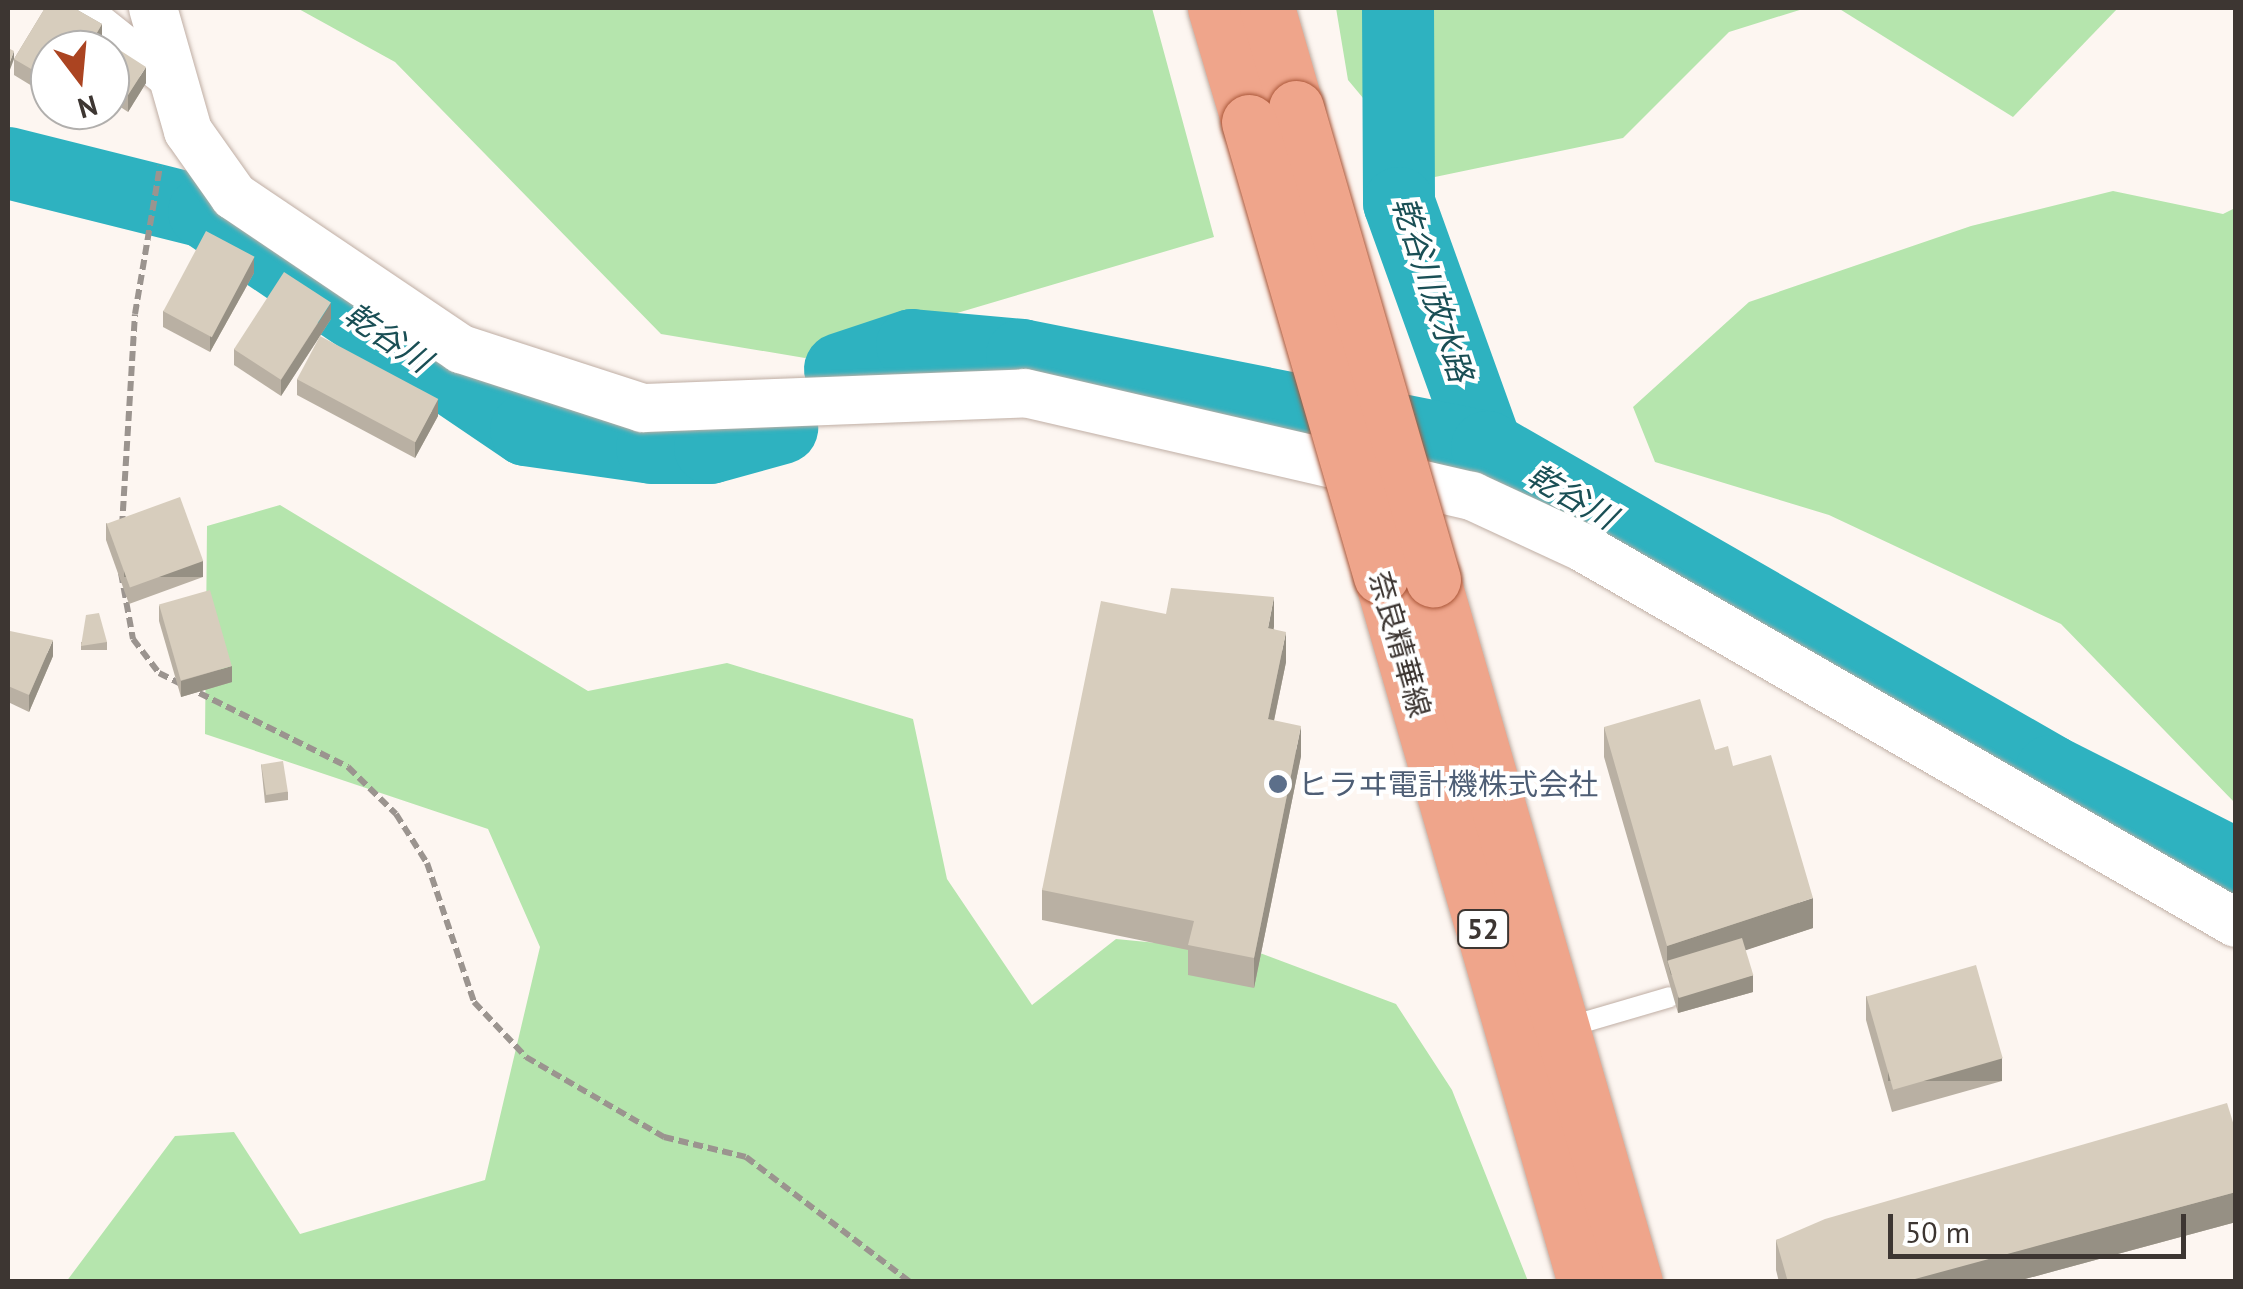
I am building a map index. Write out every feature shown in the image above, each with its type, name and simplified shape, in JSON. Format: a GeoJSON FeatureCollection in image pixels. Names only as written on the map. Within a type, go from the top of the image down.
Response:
{"type":"FeatureCollection","features":[{"type":"Feature","properties":{"kind":"main road","name":"奈良精華線"},"geometry":{"type":"LineString","coordinates":[[1215,8],[1272,115],[1407,578],[1584,1282]]}},
{"type":"Feature","properties":{"kind":"main road","name":"奈良精華線"},"geometry":{"type":"LineString","coordinates":[[1267,8],[1272,115]]}},
{"type":"Feature","properties":{"kind":"main road","name":"奈良精華線"},"geometry":{"type":"LineString","coordinates":[[1407,578],[1562,1028],[1635,1282]]}},
{"type":"Feature","properties":{"kind":"street"},"geometry":{"type":"LineString","coordinates":[[79,8],[172,82]]}},
{"type":"Feature","properties":{"kind":"street"},"geometry":{"type":"LineString","coordinates":[[153,8],[188,131],[234,196],[460,348],[555,387],[660,408],[1025,394],[1472,496],[1582,546],[2236,923]]}},
{"type":"Feature","properties":{"kind":"lane"},"geometry":{"type":"LineString","coordinates":[[1562,1028],[1670,997]]}},
{"type":"Feature","properties":{"kind":"path"},"geometry":{"type":"LineString","coordinates":[[121,546],[148,212],[161,162],[188,131]]}},
{"type":"Feature","properties":{"kind":"path"},"geometry":{"type":"LineString","coordinates":[[121,562],[133,639],[159,673],[348,767],[396,814],[426,863],[474,1002],[526,1057],[664,1137],[746,1157],[910,1282]]}},
{"type":"Feature","properties":{"kind":"green space"},"geometry":{"type":"Polygon","coordinates":[[[297,8],[1152,8],[1214,237],[805,358],[661,334],[395,62],[297,8]]]}},
{"type":"Feature","properties":{"kind":"green space"},"geometry":{"type":"Polygon","coordinates":[[[1336,8],[1806,8],[1729,32],[1623,138],[1430,178],[1348,80],[1336,8]]]}},
{"type":"Feature","properties":{"kind":"green space"},"geometry":{"type":"Polygon","coordinates":[[[1838,8],[2118,8],[2013,117],[1838,8]]]}},
{"type":"Feature","properties":{"kind":"green space"},"geometry":{"type":"Polygon","coordinates":[[[2113,191],[2223,214],[2235,208],[2235,803],[2061,624],[1829,515],[1655,462],[1633,407],[1749,302],[1971,226],[2113,191]]]}},
{"type":"Feature","properties":{"kind":"green space"},"geometry":{"type":"Polygon","coordinates":[[[280,505],[588,691],[727,663],[913,719],[947,879],[1032,1005],[1116,939],[1260,953],[1396,1004],[1452,1090],[1528,1281],[66,1282],[175,1136],[234,1132],[300,1234],[485,1180],[540,947],[488,829],[205,734],[207,526],[280,505]]]}},
{"type":"Feature","properties":{"kind":"building"},"geometry":{"type":"Polygon","coordinates":[[[45,8],[74,8],[102,24],[99,30],[32,30],[45,8]]]}},
{"type":"Feature","properties":{"kind":"building"},"geometry":{"type":"Polygon","coordinates":[[[30,33],[30,68],[14,59],[30,33]]]}},
{"type":"Feature","properties":{"kind":"building"},"geometry":{"type":"Polygon","coordinates":[[[130,57],[146,67],[130,92],[130,57]]]}},
{"type":"Feature","properties":{"kind":"building"},"geometry":{"type":"Polygon","coordinates":[[[206,231],[255,257],[212,337],[163,311],[206,231]]]}},
{"type":"Feature","properties":{"kind":"building"},"geometry":{"type":"Polygon","coordinates":[[[284,272],[331,302],[281,380],[234,349],[284,272]]]}},
{"type":"Feature","properties":{"kind":"building"},"geometry":{"type":"Polygon","coordinates":[[[320,336],[438,399],[415,442],[297,379],[320,336]]]}},
{"type":"Feature","properties":{"kind":"building"},"geometry":{"type":"Polygon","coordinates":[[[180,497],[203,561],[130,588],[107,524],[180,497]]]}},
{"type":"Feature","properties":{"kind":"building"},"geometry":{"type":"Polygon","coordinates":[[[1171,588],[1274,597],[1268,628],[1286,632],[1268,719],[1301,726],[1254,958],[1188,945],[1194,921],[1042,890],[1101,601],[1166,614],[1171,588]]]}},
{"type":"Feature","properties":{"kind":"building"},"geometry":{"type":"Polygon","coordinates":[[[210,590],[232,666],[181,681],[159,605],[210,590]]]}},
{"type":"Feature","properties":{"kind":"building"},"geometry":{"type":"Polygon","coordinates":[[[99,613],[107,642],[81,646],[86,615],[99,613]]]}},
{"type":"Feature","properties":{"kind":"building"},"geometry":{"type":"Polygon","coordinates":[[[10,631],[53,640],[29,695],[8,686],[10,631]]]}},
{"type":"Feature","properties":{"kind":"building"},"geometry":{"type":"Polygon","coordinates":[[[1700,699],[1715,750],[1728,746],[1733,766],[1771,755],[1813,898],[1667,946],[1604,727],[1700,699]]]}},
{"type":"Feature","properties":{"kind":"building"},"geometry":{"type":"Polygon","coordinates":[[[283,761],[288,792],[266,795],[261,764],[283,761]]]}},
{"type":"Feature","properties":{"kind":"building"},"geometry":{"type":"Polygon","coordinates":[[[1742,938],[1753,975],[1679,998],[1667,961],[1742,938]]]}},
{"type":"Feature","properties":{"kind":"building"},"geometry":{"type":"Polygon","coordinates":[[[1976,965],[2003,1058],[1893,1090],[1866,996],[1976,965]]]}},
{"type":"Feature","properties":{"kind":"building"},"geometry":{"type":"Polygon","coordinates":[[[2227,1103],[2236,1132],[2236,1192],[1904,1282],[1788,1282],[1776,1240],[1825,1219],[2227,1103]]]}},
{"type":"Feature","properties":{"kind":"waterway","name":"乾谷川放水路"},"geometry":{"type":"LineString","coordinates":[[1398,8],[1399,203],[1487,447]]}},
{"type":"Feature","properties":{"kind":"waterway","name":"乾谷川"},"geometry":{"type":"LineString","coordinates":[[8,163],[204,212],[526,430],[652,448],[710,448],[782,428]]}},
{"type":"Feature","properties":{"kind":"waterway","name":"乾谷川"},"geometry":{"type":"LineString","coordinates":[[840,369],[912,345],[1022,355],[1487,447],[2051,771],[2236,865]]}},
{"type":"Feature","properties":{"kind":"place","name":"ヒラヰ電計機株式会社"},"geometry":{"type":"Point","coordinates":[1278,784]}}]}
